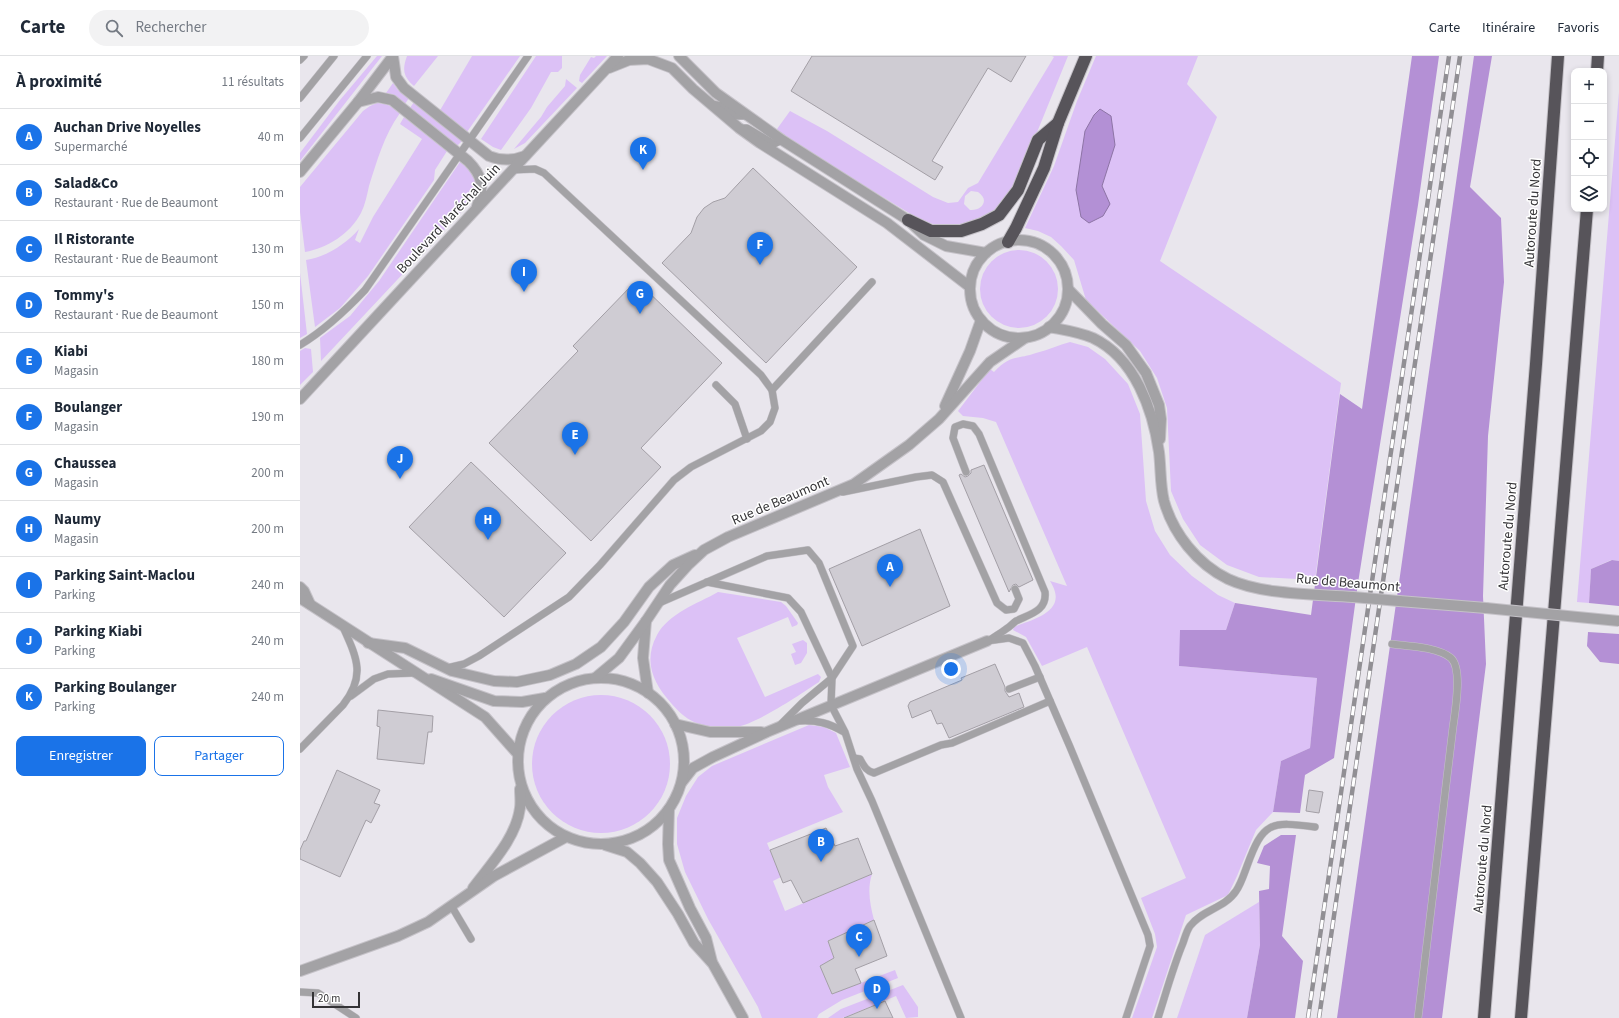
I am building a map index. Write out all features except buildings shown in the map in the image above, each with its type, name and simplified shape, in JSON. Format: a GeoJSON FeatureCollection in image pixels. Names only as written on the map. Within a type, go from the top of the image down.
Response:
{"type":"FeatureCollection","features":[{"type":"Feature","properties":{"kind":"highway"},"geometry":{"type":"LineString","coordinates":[[1008,242],[1044,168],[1058,123],[1086,56]]}},
{"type":"Feature","properties":{"kind":"highway","name":"Autoroute du Nord"},"geometry":{"type":"LineString","coordinates":[[1484,1018],[1535,372],[1558,56]]}},
{"type":"Feature","properties":{"kind":"highway"},"geometry":{"type":"LineString","coordinates":[[1597,68],[1598,56]]}},
{"type":"Feature","properties":{"kind":"highway"},"geometry":{"type":"LineString","coordinates":[[908,220],[931,231],[961,231],[982,224],[998,214],[1018,190],[1038,140],[1058,123]]}},
{"type":"Feature","properties":{"kind":"highway"},"geometry":{"type":"LineString","coordinates":[[1521,1018],[1586,212]]}},
{"type":"Feature","properties":{"kind":"street"},"geometry":{"type":"LineString","coordinates":[[300,172],[358,102],[393,56]]}},
{"type":"Feature","properties":{"kind":"street"},"geometry":{"type":"LineString","coordinates":[[393,56],[396,77],[404,88],[489,156],[497,159],[510,160],[526,155]]}},
{"type":"Feature","properties":{"kind":"street","name":"Boulevard Maréchal Juin"},"geometry":{"type":"LineString","coordinates":[[300,399],[618,56]]}},
{"type":"Feature","properties":{"kind":"street"},"geometry":{"type":"LineString","coordinates":[[679,56],[716,93],[782,140],[908,220],[924,235],[946,246],[986,253]]}},
{"type":"Feature","properties":{"kind":"street"},"geometry":{"type":"LineString","coordinates":[[606,69],[628,60],[648,59],[672,68],[738,128],[887,222],[970,286]]}},
{"type":"Feature","properties":{"kind":"street"},"geometry":{"type":"LineString","coordinates":[[358,102],[378,97],[392,100],[459,154],[476,170],[481,181],[480,199],[475,209]]}},
{"type":"Feature","properties":{"kind":"street"},"geometry":{"type":"LineString","coordinates":[[1020,241],[1033,243],[1044,248],[1054,255],[1066,277],[1068,289],[1067,300],[1057,320],[1038,334],[1025,338],[1012,338],[1001,335],[990,329],[981,320],[972,305],[970,286],[975,268],[986,253],[996,246],[1008,242],[1020,241]]}},
{"type":"Feature","properties":{"kind":"street","name":"Rue de Beaumont"},"geometry":{"type":"LineString","coordinates":[[1068,289],[1102,324],[1126,345],[1146,373],[1159,405],[1161,419],[1159,452]]}},
{"type":"Feature","properties":{"kind":"street","name":"Rue de Beaumont"},"geometry":{"type":"LineString","coordinates":[[939,419],[970,351],[981,320]]}},
{"type":"Feature","properties":{"kind":"street","name":"Rue de Beaumont"},"geometry":{"type":"LineString","coordinates":[[1049,327],[1077,332],[1094,339],[1113,352],[1128,367],[1137,382],[1152,420],[1159,452],[1164,501],[1172,521],[1184,543],[1204,562],[1227,578],[1256,589],[1486,608],[1619,621]]}},
{"type":"Feature","properties":{"kind":"street","name":"Rue de Beaumont"},"geometry":{"type":"LineString","coordinates":[[595,678],[619,658],[670,585],[704,550],[728,536],[829,495],[860,480],[909,445],[939,419],[990,362],[1025,338]]}},
{"type":"Feature","properties":{"kind":"street"},"geometry":{"type":"LineString","coordinates":[[368,643],[405,648],[447,668],[494,681],[517,682],[550,675],[564,670],[601,647],[624,622],[649,587],[673,565],[704,550]]}},
{"type":"Feature","properties":{"kind":"street"},"geometry":{"type":"LineString","coordinates":[[300,587],[304,591],[312,606]]}},
{"type":"Feature","properties":{"kind":"street"},"geometry":{"type":"LineString","coordinates":[[300,598],[414,673],[485,717],[517,754]]}},
{"type":"Feature","properties":{"kind":"street","name":"Rue de Beaumont"},"geometry":{"type":"LineString","coordinates":[[646,621],[642,658],[648,693]]}},
{"type":"Feature","properties":{"kind":"street"},"geometry":{"type":"LineString","coordinates":[[603,845],[622,842],[640,835],[656,824],[669,810],[682,782],[693,768],[713,757],[779,726],[987,641]]}},
{"type":"Feature","properties":{"kind":"street"},"geometry":{"type":"LineString","coordinates":[[414,673],[494,701],[522,702],[545,698]]}},
{"type":"Feature","properties":{"kind":"street"},"geometry":{"type":"LineString","coordinates":[[467,895],[502,848],[514,827],[520,808],[520,785],[517,770],[517,754],[520,738],[526,723],[534,710],[545,698],[568,684],[595,678],[609,678],[636,685],[659,701],[668,712],[681,737],[684,752],[682,782]]}},
{"type":"Feature","properties":{"kind":"street"},"geometry":{"type":"LineString","coordinates":[[675,724],[710,732],[767,732]]}},
{"type":"Feature","properties":{"kind":"street"},"geometry":{"type":"LineString","coordinates":[[520,785],[530,807],[546,825],[566,837],[582,843],[603,845],[627,852],[640,863],[668,897],[694,943],[713,964]]}},
{"type":"Feature","properties":{"kind":"street"},"geometry":{"type":"LineString","coordinates":[[669,810],[669,860],[690,908],[706,938],[713,964],[740,1015]]}},
{"type":"Feature","properties":{"kind":"street"},"geometry":{"type":"LineString","coordinates":[[300,971],[398,936],[428,922],[452,907],[494,876],[566,837]]}},
{"type":"Feature","properties":{"kind":"lane"},"geometry":{"type":"LineString","coordinates":[[300,60],[304,56]]}},
{"type":"Feature","properties":{"kind":"lane"},"geometry":{"type":"LineString","coordinates":[[300,98],[334,56]]}},
{"type":"Feature","properties":{"kind":"lane"},"geometry":{"type":"LineString","coordinates":[[300,138],[367,56]]}},
{"type":"Feature","properties":{"kind":"lane"},"geometry":{"type":"LineString","coordinates":[[300,345],[312,338],[334,320],[365,290],[528,56]]}},
{"type":"Feature","properties":{"kind":"lane"},"geometry":{"type":"LineString","coordinates":[[711,104],[724,106],[736,116],[749,116]]}},
{"type":"Feature","properties":{"kind":"lane"},"geometry":{"type":"LineString","coordinates":[[738,128],[749,116]]}},
{"type":"Feature","properties":{"kind":"lane"},"geometry":{"type":"LineString","coordinates":[[738,128],[747,128],[774,144],[782,140]]}},
{"type":"Feature","properties":{"kind":"lane"},"geometry":{"type":"LineString","coordinates":[[447,668],[464,664],[479,656],[569,597],[600,565],[674,480],[692,467],[761,431],[770,422],[775,408],[772,390],[761,375],[544,173],[535,169],[512,170]]}},
{"type":"Feature","properties":{"kind":"lane"},"geometry":{"type":"LineString","coordinates":[[772,390],[872,282]]}},
{"type":"Feature","properties":{"kind":"lane"},"geometry":{"type":"LineString","coordinates":[[716,385],[736,404],[747,439]]}},
{"type":"Feature","properties":{"kind":"lane"},"geometry":{"type":"LineString","coordinates":[[966,472],[953,438],[955,427],[963,424],[974,426],[979,434],[1045,592],[1046,600],[1032,615],[1015,622],[1006,630],[987,641]]}},
{"type":"Feature","properties":{"kind":"lane"},"geometry":{"type":"LineString","coordinates":[[829,495],[916,476],[932,475],[943,482],[997,603],[1006,610],[1014,609],[1019,599],[1015,589]]}},
{"type":"Feature","properties":{"kind":"lane"},"geometry":{"type":"LineString","coordinates":[[657,604],[767,556],[808,550],[819,563],[853,646],[832,678],[802,703],[779,726]]}},
{"type":"Feature","properties":{"kind":"lane"},"geometry":{"type":"LineString","coordinates":[[707,582],[788,598],[801,612],[832,678],[831,705],[845,732],[857,770],[872,802],[961,1018]]}},
{"type":"Feature","properties":{"kind":"lane"},"geometry":{"type":"LineString","coordinates":[[343,627],[354,652],[357,667],[357,681],[350,697]]}},
{"type":"Feature","properties":{"kind":"lane"},"geometry":{"type":"LineString","coordinates":[[987,641],[1009,638],[1023,643],[1040,677],[1148,935],[1150,946],[1126,1018]]}},
{"type":"Feature","properties":{"kind":"lane"},"geometry":{"type":"LineString","coordinates":[[1392,644],[1435,650],[1453,659],[1456,666],[1457,681],[1453,727],[1418,1018]]}},
{"type":"Feature","properties":{"kind":"lane"},"geometry":{"type":"LineString","coordinates":[[300,749],[350,697],[374,679],[388,674],[414,673]]}},
{"type":"Feature","properties":{"kind":"lane"},"geometry":{"type":"LineString","coordinates":[[1009,689],[1040,677]]}},
{"type":"Feature","properties":{"kind":"lane"},"geometry":{"type":"LineString","coordinates":[[854,758],[860,759],[864,767],[870,772],[874,773],[941,745],[952,743],[1050,701]]}},
{"type":"Feature","properties":{"kind":"lane"},"geometry":{"type":"LineString","coordinates":[[791,721],[810,720],[824,722],[845,732]]}},
{"type":"Feature","properties":{"kind":"lane"},"geometry":{"type":"LineString","coordinates":[[1158,1018],[1180,950],[1190,926],[1198,919],[1228,900],[1237,891],[1259,837],[1267,830],[1277,825],[1289,824],[1315,827]]}},
{"type":"Feature","properties":{"kind":"lane"},"geometry":{"type":"LineString","coordinates":[[452,907],[471,939]]}},
{"type":"Feature","properties":{"kind":"lane"},"geometry":{"type":"LineString","coordinates":[[300,992],[318,993],[356,1018]]}},
{"type":"Feature","properties":{"kind":"shaded area"},"geometry":{"type":"Polygon","coordinates":[[[377,56],[382,56],[300,161],[300,153],[340,100],[377,56]]]}},
{"type":"Feature","properties":{"kind":"shaded area"},"geometry":{"type":"Polygon","coordinates":[[[407,56],[438,56],[414,86],[410,83],[404,72],[404,65],[407,56]]]}},
{"type":"Feature","properties":{"kind":"shaded area"},"geometry":{"type":"Polygon","coordinates":[[[472,56],[520,56],[467,132],[439,112],[472,56]]]}},
{"type":"Feature","properties":{"kind":"shaded area"},"geometry":{"type":"Polygon","coordinates":[[[536,56],[562,56],[562,68],[558,72],[551,72],[531,108],[501,150],[493,147],[481,139],[536,56]]]}},
{"type":"Feature","properties":{"kind":"shaded area"},"geometry":{"type":"Polygon","coordinates":[[[596,56],[607,56],[582,83],[579,81],[580,75],[591,57],[594,58],[596,56]]]}},
{"type":"Feature","properties":{"kind":"shaded area"},"geometry":{"type":"Polygon","coordinates":[[[1052,56],[1068,56],[1014,189],[995,210],[988,215],[970,223],[942,226],[931,224],[919,219],[784,137],[777,129],[790,111],[827,131],[933,197],[948,203],[958,202],[968,188],[978,183],[1054,57],[1052,56]],[[971,191],[965,196],[964,204],[970,210],[978,209],[983,204],[984,198],[978,192],[971,191]]]}},
{"type":"Feature","properties":{"kind":"shaded area"},"geometry":{"type":"Polygon","coordinates":[[[1096,56],[1198,56],[1187,84],[1217,117],[1160,261],[1341,383],[1315,580],[1259,577],[1227,565],[1200,545],[1183,519],[1171,491],[1167,408],[1157,378],[1140,351],[1086,300],[1074,260],[1051,237],[1038,231],[1025,228],[1054,166],[1077,101],[1096,56]]]}},
{"type":"Feature","properties":{"kind":"shaded area"},"geometry":{"type":"Polygon","coordinates":[[[1412,56],[1439,56],[1418,205],[1358,583],[1334,758],[1305,775],[1300,813],[1273,812],[1281,761],[1310,748],[1317,678],[1179,666],[1180,630],[1226,630],[1235,603],[1311,615],[1340,394],[1362,409],[1412,56]]]}},
{"type":"Feature","properties":{"kind":"shaded area"},"geometry":{"type":"Polygon","coordinates":[[[1474,56],[1492,56],[1470,187],[1501,218],[1504,282],[1488,436],[1483,596],[1486,664],[1442,1018],[1337,1018],[1474,56]]]}},
{"type":"Feature","properties":{"kind":"shaded area"},"geometry":{"type":"Polygon","coordinates":[[[566,79],[577,88],[525,143],[514,149],[565,86],[566,79]]]}},
{"type":"Feature","properties":{"kind":"shaded area"},"geometry":{"type":"Polygon","coordinates":[[[393,83],[398,90],[409,98],[405,104],[394,95],[386,93],[393,83]]]}},
{"type":"Feature","properties":{"kind":"shaded area"},"geometry":{"type":"Polygon","coordinates":[[[1619,92],[1619,561],[1611,560],[1591,569],[1589,603],[1577,602],[1619,92]]]}},
{"type":"Feature","properties":{"kind":"shaded area"},"geometry":{"type":"Polygon","coordinates":[[[414,102],[462,141],[457,146],[410,108],[414,102]]]}},
{"type":"Feature","properties":{"kind":"shaded area"},"geometry":{"type":"Polygon","coordinates":[[[377,103],[390,106],[400,113],[394,121],[382,148],[361,213],[351,227],[337,239],[321,247],[305,252],[300,212],[300,187],[363,111],[377,103]]]}},
{"type":"Feature","properties":{"kind":"shaded area"},"geometry":{"type":"Polygon","coordinates":[[[1100,109],[1111,116],[1115,145],[1102,186],[1110,204],[1103,216],[1089,223],[1081,217],[1076,190],[1085,131],[1094,115],[1100,109]]]}},
{"type":"Feature","properties":{"kind":"shaded area"},"geometry":{"type":"Polygon","coordinates":[[[404,117],[447,151],[435,170],[434,180],[368,276],[340,308],[315,327],[306,260],[321,256],[342,245],[359,229],[355,240],[360,243],[373,217],[422,139],[400,124],[404,117]]]}},
{"type":"Feature","properties":{"kind":"shaded area"},"geometry":{"type":"Polygon","coordinates":[[[460,162],[469,169],[476,182],[476,192],[474,198],[321,361],[320,338],[350,316],[379,281],[460,162]]]}},
{"type":"Feature","properties":{"kind":"shaded area"},"geometry":{"type":"Polygon","coordinates":[[[1019,250],[1034,253],[1041,257],[1051,267],[1055,274],[1058,289],[1055,304],[1051,311],[1041,321],[1034,325],[1019,328],[1004,325],[997,321],[987,311],[983,304],[980,289],[983,274],[987,267],[997,257],[1004,253],[1019,250]]]}},
{"type":"Feature","properties":{"kind":"shaded area"},"geometry":{"type":"Polygon","coordinates":[[[300,273],[307,334],[300,338],[300,273]]]}},
{"type":"Feature","properties":{"kind":"shaded area"},"geometry":{"type":"Polygon","coordinates":[[[1070,342],[1088,347],[1105,359],[1128,384],[1140,414],[1146,501],[1155,531],[1170,555],[1192,576],[1218,595],[1235,603],[1226,630],[1179,666],[1317,678],[1310,748],[1281,761],[1273,812],[1256,830],[1228,895],[1186,915],[1152,1018],[1132,1018],[1157,947],[1155,934],[1141,898],[1186,878],[1087,647],[1042,666],[1026,637],[1013,630],[1014,627],[1042,616],[1053,606],[1056,600],[1055,592],[1050,581],[1067,586],[996,422],[983,418],[963,416],[958,411],[990,369],[994,372],[1005,362],[1014,358],[1040,352],[1070,342]]]}},
{"type":"Feature","properties":{"kind":"shaded area"},"geometry":{"type":"Polygon","coordinates":[[[305,348],[311,349],[313,372],[300,385],[300,351],[305,348]]]}},
{"type":"Feature","properties":{"kind":"shaded area"},"geometry":{"type":"Polygon","coordinates":[[[1612,560],[1619,561],[1619,606],[1589,603],[1591,569],[1612,560]]]}},
{"type":"Feature","properties":{"kind":"shaded area"},"geometry":{"type":"Polygon","coordinates":[[[718,592],[781,602],[786,606],[798,623],[792,627],[788,617],[737,638],[765,697],[818,674],[821,677],[819,682],[766,715],[744,725],[731,728],[704,725],[694,722],[685,716],[671,703],[659,688],[652,671],[651,663],[653,645],[662,627],[684,610],[718,592]]]}},
{"type":"Feature","properties":{"kind":"shaded area"},"geometry":{"type":"Polygon","coordinates":[[[1588,632],[1619,634],[1619,664],[1600,662],[1587,646],[1588,632]]]}},
{"type":"Feature","properties":{"kind":"shaded area"},"geometry":{"type":"Polygon","coordinates":[[[803,640],[807,643],[807,653],[801,663],[795,665],[791,654],[796,652],[792,644],[803,640]]]}},
{"type":"Feature","properties":{"kind":"shaded area"},"geometry":{"type":"Polygon","coordinates":[[[608,695],[634,703],[650,715],[659,726],[665,738],[669,751],[669,777],[665,790],[659,802],[650,813],[639,822],[627,828],[608,833],[594,833],[575,828],[563,822],[552,813],[543,802],[533,777],[532,757],[537,738],[543,726],[552,715],[563,706],[588,696],[608,695]]]}},
{"type":"Feature","properties":{"kind":"shaded area"},"geometry":{"type":"Polygon","coordinates":[[[809,725],[824,727],[836,733],[850,767],[824,775],[828,787],[843,812],[767,843],[781,877],[773,881],[785,911],[872,874],[870,880],[870,897],[874,920],[828,941],[834,958],[820,966],[832,994],[895,970],[898,978],[842,1000],[819,1014],[817,1018],[762,1018],[758,1007],[708,919],[685,872],[677,844],[677,818],[686,796],[698,777],[712,766],[809,725]]]}},
{"type":"Feature","properties":{"kind":"shaded area"},"geometry":{"type":"Polygon","coordinates":[[[1281,835],[1296,835],[1282,936],[1303,961],[1295,1018],[1247,1018],[1260,945],[1259,891],[1269,889],[1270,866],[1257,863],[1264,846],[1281,835]]]}},
{"type":"Feature","properties":{"kind":"shaded area"},"geometry":{"type":"Polygon","coordinates":[[[1259,902],[1260,945],[1247,1018],[1177,1018],[1205,935],[1259,902]]]}},
{"type":"Feature","properties":{"kind":"shaded area"},"geometry":{"type":"Polygon","coordinates":[[[903,985],[918,1007],[918,1017],[906,1018],[896,996],[843,1018],[828,1018],[841,1009],[903,985]]]}},
{"type":"Feature","properties":{"kind":"railway"},"geometry":{"type":"LineString","coordinates":[[1308,1018],[1449,56]]}},
{"type":"Feature","properties":{"kind":"railway"},"geometry":{"type":"LineString","coordinates":[[1319,1018],[1460,56]]}},
{"type":"Feature","properties":{"kind":"place","name":"Parking Boulanger"},"geometry":{"type":"Point","coordinates":[643,170]}},
{"type":"Feature","properties":{"kind":"place","name":"Boulanger"},"geometry":{"type":"Point","coordinates":[760,265]}},
{"type":"Feature","properties":{"kind":"place","name":"Parking Saint-Maclou"},"geometry":{"type":"Point","coordinates":[524,292]}},
{"type":"Feature","properties":{"kind":"place","name":"Chaussea"},"geometry":{"type":"Point","coordinates":[640,314]}},
{"type":"Feature","properties":{"kind":"place","name":"Kiabi"},"geometry":{"type":"Point","coordinates":[575,455]}},
{"type":"Feature","properties":{"kind":"place","name":"Parking Kiabi"},"geometry":{"type":"Point","coordinates":[400,479]}},
{"type":"Feature","properties":{"kind":"place","name":"Naumy"},"geometry":{"type":"Point","coordinates":[488,540]}},
{"type":"Feature","properties":{"kind":"place","name":"Auchan Drive Noyelles"},"geometry":{"type":"Point","coordinates":[890,587]}},
{"type":"Feature","properties":{"kind":"place","name":"Salad&Co"},"geometry":{"type":"Point","coordinates":[821,862]}},
{"type":"Feature","properties":{"kind":"place","name":"Il Ristorante"},"geometry":{"type":"Point","coordinates":[859,957]}},
{"type":"Feature","properties":{"kind":"place","name":"Tommy's"},"geometry":{"type":"Point","coordinates":[877,1009]}}]}
